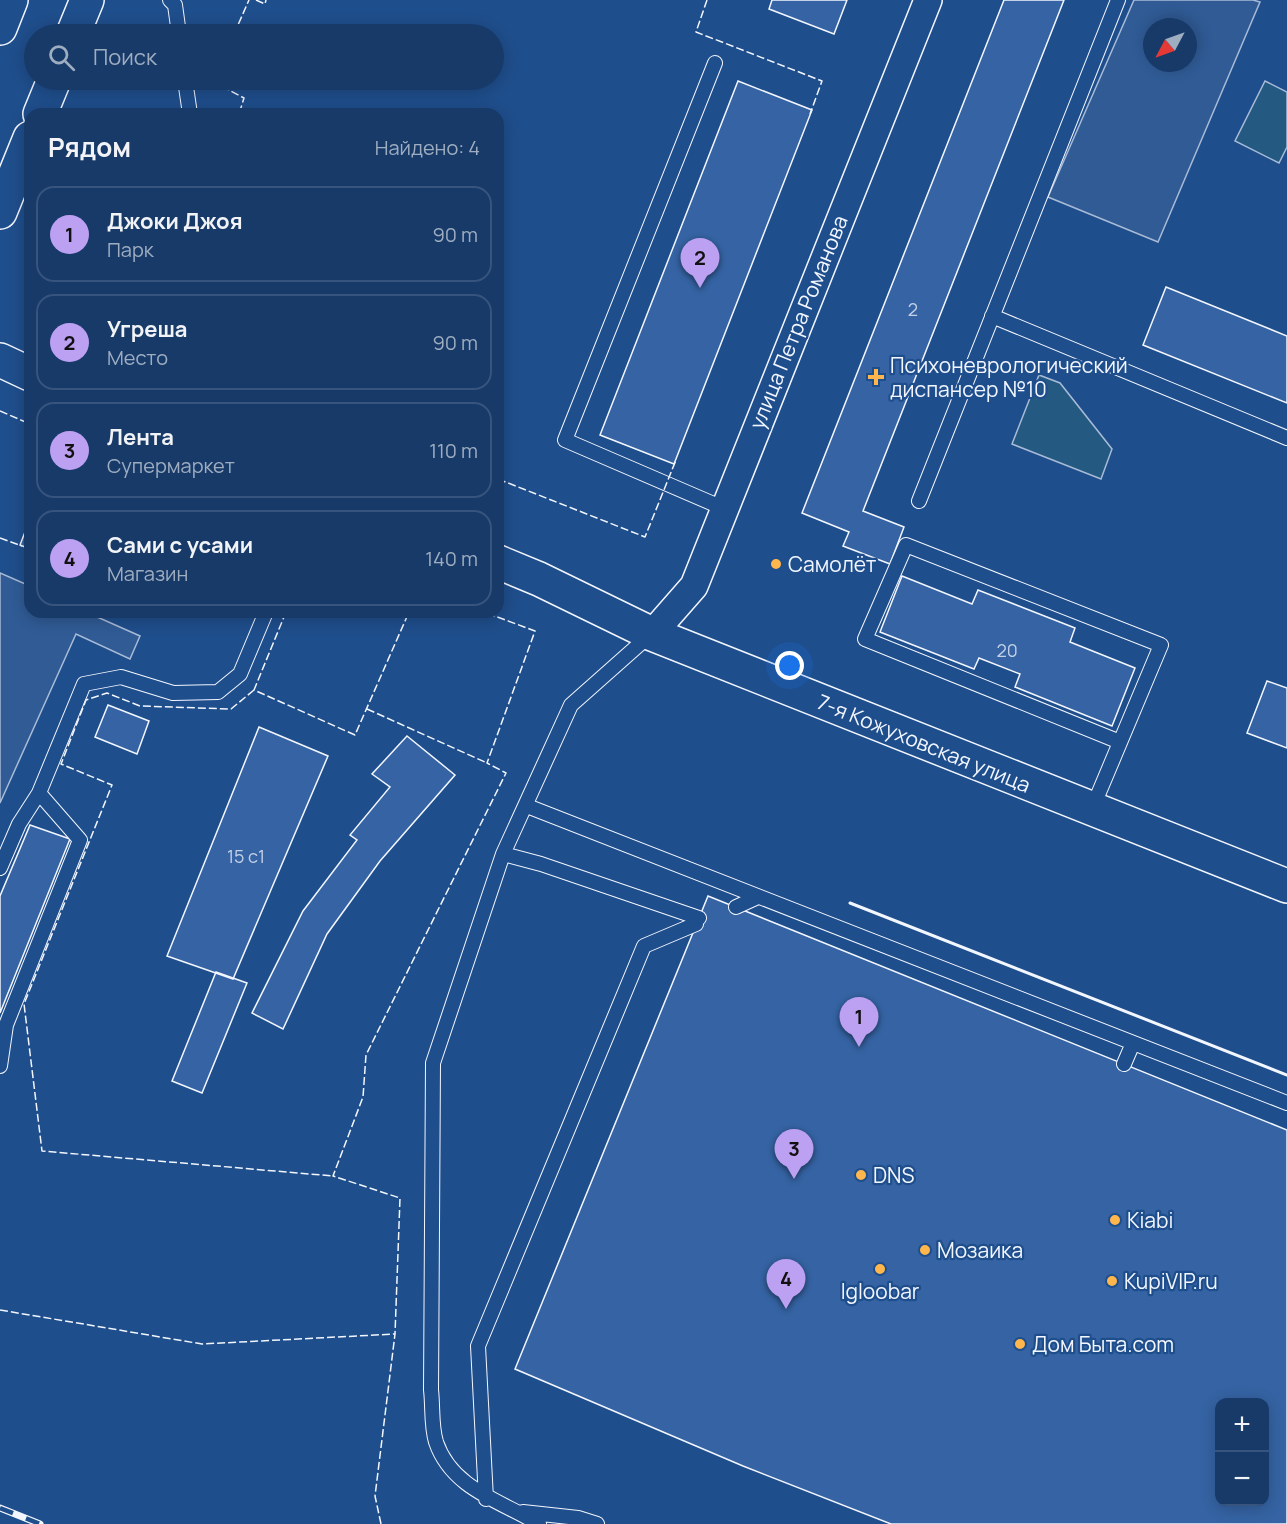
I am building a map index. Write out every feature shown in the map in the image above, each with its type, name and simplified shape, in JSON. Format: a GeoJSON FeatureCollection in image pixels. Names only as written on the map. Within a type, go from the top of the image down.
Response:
{"type":"FeatureCollection","features":[{"type":"Feature","properties":{"kind":"street"},"geometry":{"type":"LineString","coordinates":[[0,28],[10,0]]}},
{"type":"Feature","properties":{"kind":"street"},"geometry":{"type":"LineString","coordinates":[[77,24],[87,0]]}},
{"type":"Feature","properties":{"kind":"street","name":"улица Петра Романова"},"geometry":{"type":"LineString","coordinates":[[652,634],[694,586],[723,508],[928,0]]}},
{"type":"Feature","properties":{"kind":"street"},"geometry":{"type":"LineString","coordinates":[[42,108],[50,90]]}},
{"type":"Feature","properties":{"kind":"street"},"geometry":{"type":"LineString","coordinates":[[0,212],[24,153]]}},
{"type":"Feature","properties":{"kind":"street"},"geometry":{"type":"LineString","coordinates":[[0,360],[24,371]]}},
{"type":"Feature","properties":{"kind":"street","name":"7-я Кожуховская улица"},"geometry":{"type":"LineString","coordinates":[[504,564],[652,634],[1287,886]]}},
{"type":"Feature","properties":{"kind":"lane"},"geometry":{"type":"LineString","coordinates":[[170,0],[175,5],[178,24]]}},
{"type":"Feature","properties":{"kind":"lane"},"geometry":{"type":"LineString","coordinates":[[919,501],[1118,0]]}},
{"type":"Feature","properties":{"kind":"lane"},"geometry":{"type":"LineString","coordinates":[[715,63],[565,440],[723,508]]}},
{"type":"Feature","properties":{"kind":"lane"},"geometry":{"type":"LineString","coordinates":[[186,90],[189,108]]}},
{"type":"Feature","properties":{"kind":"lane"},"geometry":{"type":"LineString","coordinates":[[992,316],[1287,438]]}},
{"type":"Feature","properties":{"kind":"lane"},"geometry":{"type":"LineString","coordinates":[[1092,809],[1161,645],[906,545],[865,639],[1120,742]]}},
{"type":"Feature","properties":{"kind":"lane"},"geometry":{"type":"LineString","coordinates":[[0,868],[19,824],[39,793],[84,684],[121,677],[173,693],[218,692],[240,674],[263,618]]}},
{"type":"Feature","properties":{"kind":"lane"},"geometry":{"type":"LineString","coordinates":[[539,1524],[518,1512],[486,1499],[455,1474],[436,1442],[431,1390],[434,1063],[502,854],[527,806],[571,705],[652,634]]}},
{"type":"Feature","properties":{"kind":"lane"},"geometry":{"type":"LineString","coordinates":[[0,1066],[6,1025],[80,840],[39,793]]}},
{"type":"Feature","properties":{"kind":"lane"},"geometry":{"type":"LineString","coordinates":[[527,806],[1287,1103]]}},
{"type":"Feature","properties":{"kind":"lane"},"geometry":{"type":"LineString","coordinates":[[486,1499],[478,1346],[644,946],[698,921],[541,864],[502,854]]}},
{"type":"Feature","properties":{"kind":"lane"},"geometry":{"type":"LineString","coordinates":[[736,907],[758,897]]}},
{"type":"Feature","properties":{"kind":"lane"},"geometry":{"type":"LineString","coordinates":[[1124,1064],[1133,1043]]}},
{"type":"Feature","properties":{"kind":"lane"},"geometry":{"type":"LineString","coordinates":[[518,1512],[578,1518],[597,1524]]}},
{"type":"Feature","properties":{"kind":"shaded area"},"geometry":{"type":"Polygon","coordinates":[[[1134,0],[1253,0],[1260,2],[1158,242],[1048,197],[1134,0]]]}},
{"type":"Feature","properties":{"kind":"shaded area"},"geometry":{"type":"Polygon","coordinates":[[[1265,81],[1287,92],[1287,147],[1279,163],[1235,141],[1265,81]]]}},
{"type":"Feature","properties":{"kind":"shaded area"},"geometry":{"type":"Polygon","coordinates":[[[1039,375],[1060,383],[1112,449],[1101,479],[1012,444],[1039,375]]]}},
{"type":"Feature","properties":{"kind":"shaded area"},"geometry":{"type":"Polygon","coordinates":[[[0,573],[24,583],[24,618],[100,618],[140,636],[130,659],[76,634],[0,803],[0,573]]]}},
{"type":"Feature","properties":{"kind":"building"},"geometry":{"type":"Polygon","coordinates":[[[772,0],[847,0],[834,34],[769,9],[772,0]]]}},
{"type":"Feature","properties":{"kind":"building"},"geometry":{"type":"Polygon","coordinates":[[[1004,0],[1064,0],[863,511],[904,527],[890,564],[843,546],[849,532],[802,513],[1004,0]]]}},
{"type":"Feature","properties":{"kind":"building"},"geometry":{"type":"Polygon","coordinates":[[[738,81],[812,110],[674,464],[600,435],[738,81]]]}},
{"type":"Feature","properties":{"kind":"building"},"geometry":{"type":"Polygon","coordinates":[[[1166,287],[1287,336],[1287,403],[1143,345],[1166,287]]]}},
{"type":"Feature","properties":{"kind":"building"},"geometry":{"type":"Polygon","coordinates":[[[24,535],[24,547],[20,545],[24,535]]]}},
{"type":"Feature","properties":{"kind":"building"},"geometry":{"type":"Polygon","coordinates":[[[902,576],[972,604],[978,590],[1075,628],[1070,642],[1135,668],[1112,726],[1015,687],[1020,674],[979,658],[974,669],[880,632],[902,576]]]}},
{"type":"Feature","properties":{"kind":"building"},"geometry":{"type":"Polygon","coordinates":[[[1267,681],[1287,688],[1287,748],[1247,733],[1267,681]]]}},
{"type":"Feature","properties":{"kind":"building"},"geometry":{"type":"Polygon","coordinates":[[[108,705],[149,721],[137,754],[95,737],[108,705]]]}},
{"type":"Feature","properties":{"kind":"building"},"geometry":{"type":"Polygon","coordinates":[[[259,727],[328,756],[233,979],[167,956],[259,727]]]}},
{"type":"Feature","properties":{"kind":"building"},"geometry":{"type":"Polygon","coordinates":[[[407,736],[455,775],[380,861],[327,934],[283,1029],[252,1013],[303,911],[357,840],[350,835],[390,787],[372,774],[407,736]]]}},
{"type":"Feature","properties":{"kind":"building"},"geometry":{"type":"Polygon","coordinates":[[[30,825],[70,839],[0,1013],[0,896],[30,825]]]}},
{"type":"Feature","properties":{"kind":"building","name":"Мозаика"},"geometry":{"type":"Polygon","coordinates":[[[708,896],[1287,1130],[1287,1524],[891,1524],[743,1466],[515,1369],[708,896]]]}},
{"type":"Feature","properties":{"kind":"building"},"geometry":{"type":"Polygon","coordinates":[[[216,972],[247,983],[202,1093],[172,1081],[216,972]]]}},
{"type":"Feature","properties":{"kind":"railway"},"geometry":{"type":"LineString","coordinates":[[0,1508],[40,1524]]}},
{"type":"Feature","properties":{"kind":"fence"},"geometry":{"type":"LineString","coordinates":[[238,24],[249,0]]}},
{"type":"Feature","properties":{"kind":"fence"},"geometry":{"type":"LineString","coordinates":[[256,0],[265,4],[266,0]]}},
{"type":"Feature","properties":{"kind":"fence"},"geometry":{"type":"LineString","coordinates":[[707,0],[696,32],[822,81],[810,114]]}},
{"type":"Feature","properties":{"kind":"fence"},"geometry":{"type":"LineString","coordinates":[[229,90],[244,98],[241,108]]}},
{"type":"Feature","properties":{"kind":"fence"},"geometry":{"type":"LineString","coordinates":[[0,411],[24,421]]}},
{"type":"Feature","properties":{"kind":"fence"},"geometry":{"type":"LineString","coordinates":[[504,481],[645,537],[676,460]]}},
{"type":"Feature","properties":{"kind":"fence"},"geometry":{"type":"LineString","coordinates":[[0,538],[22,546]]}},
{"type":"Feature","properties":{"kind":"fence"},"geometry":{"type":"LineString","coordinates":[[284,618],[254,690],[355,735],[406,618]]}},
{"type":"Feature","properties":{"kind":"fence"},"geometry":{"type":"LineString","coordinates":[[381,1524],[375,1496],[395,1334],[400,1198],[333,1176],[363,1097],[366,1055],[506,773],[487,763],[535,631],[500,618]]}},
{"type":"Feature","properties":{"kind":"fence"},"geometry":{"type":"LineString","coordinates":[[254,690],[231,709],[140,706],[107,693],[86,700],[61,764],[112,785],[24,1004],[42,1151],[333,1176]]}},
{"type":"Feature","properties":{"kind":"fence"},"geometry":{"type":"LineString","coordinates":[[367,709],[487,763]]}},
{"type":"Feature","properties":{"kind":"fence"},"geometry":{"type":"LineString","coordinates":[[0,1310],[202,1344],[395,1334]]}},
{"type":"Feature","properties":{"kind":"wall"},"geometry":{"type":"LineString","coordinates":[[850,903],[1287,1075]]}},
{"type":"Feature","properties":{"kind":"place","name":"Угреша"},"geometry":{"type":"Point","coordinates":[700,288]}},
{"type":"Feature","properties":{"kind":"place","name":"Психоневрологический диспансер №10"},"geometry":{"type":"Point","coordinates":[876,377]}},
{"type":"Feature","properties":{"kind":"place","name":"Самолёт"},"geometry":{"type":"Point","coordinates":[776,564]}},
{"type":"Feature","properties":{"kind":"place","name":"Джоки Джоя"},"geometry":{"type":"Point","coordinates":[859,1047]}},
{"type":"Feature","properties":{"kind":"place","name":"DNS"},"geometry":{"type":"Point","coordinates":[861,1175]}},
{"type":"Feature","properties":{"kind":"place","name":"Лента"},"geometry":{"type":"Point","coordinates":[794,1179]}},
{"type":"Feature","properties":{"kind":"place","name":"Kiabi"},"geometry":{"type":"Point","coordinates":[1115,1220]}},
{"type":"Feature","properties":{"kind":"place","name":"Мозаика"},"geometry":{"type":"Point","coordinates":[925,1250]}},
{"type":"Feature","properties":{"kind":"place","name":"Igloobar"},"geometry":{"type":"Point","coordinates":[880,1269]}},
{"type":"Feature","properties":{"kind":"place","name":"KupiVIP.ru"},"geometry":{"type":"Point","coordinates":[1112,1281]}},
{"type":"Feature","properties":{"kind":"place","name":"Сами с усами"},"geometry":{"type":"Point","coordinates":[786,1309]}},
{"type":"Feature","properties":{"kind":"place","name":"Дом Быта.com"},"geometry":{"type":"Point","coordinates":[1020,1344]}}]}
